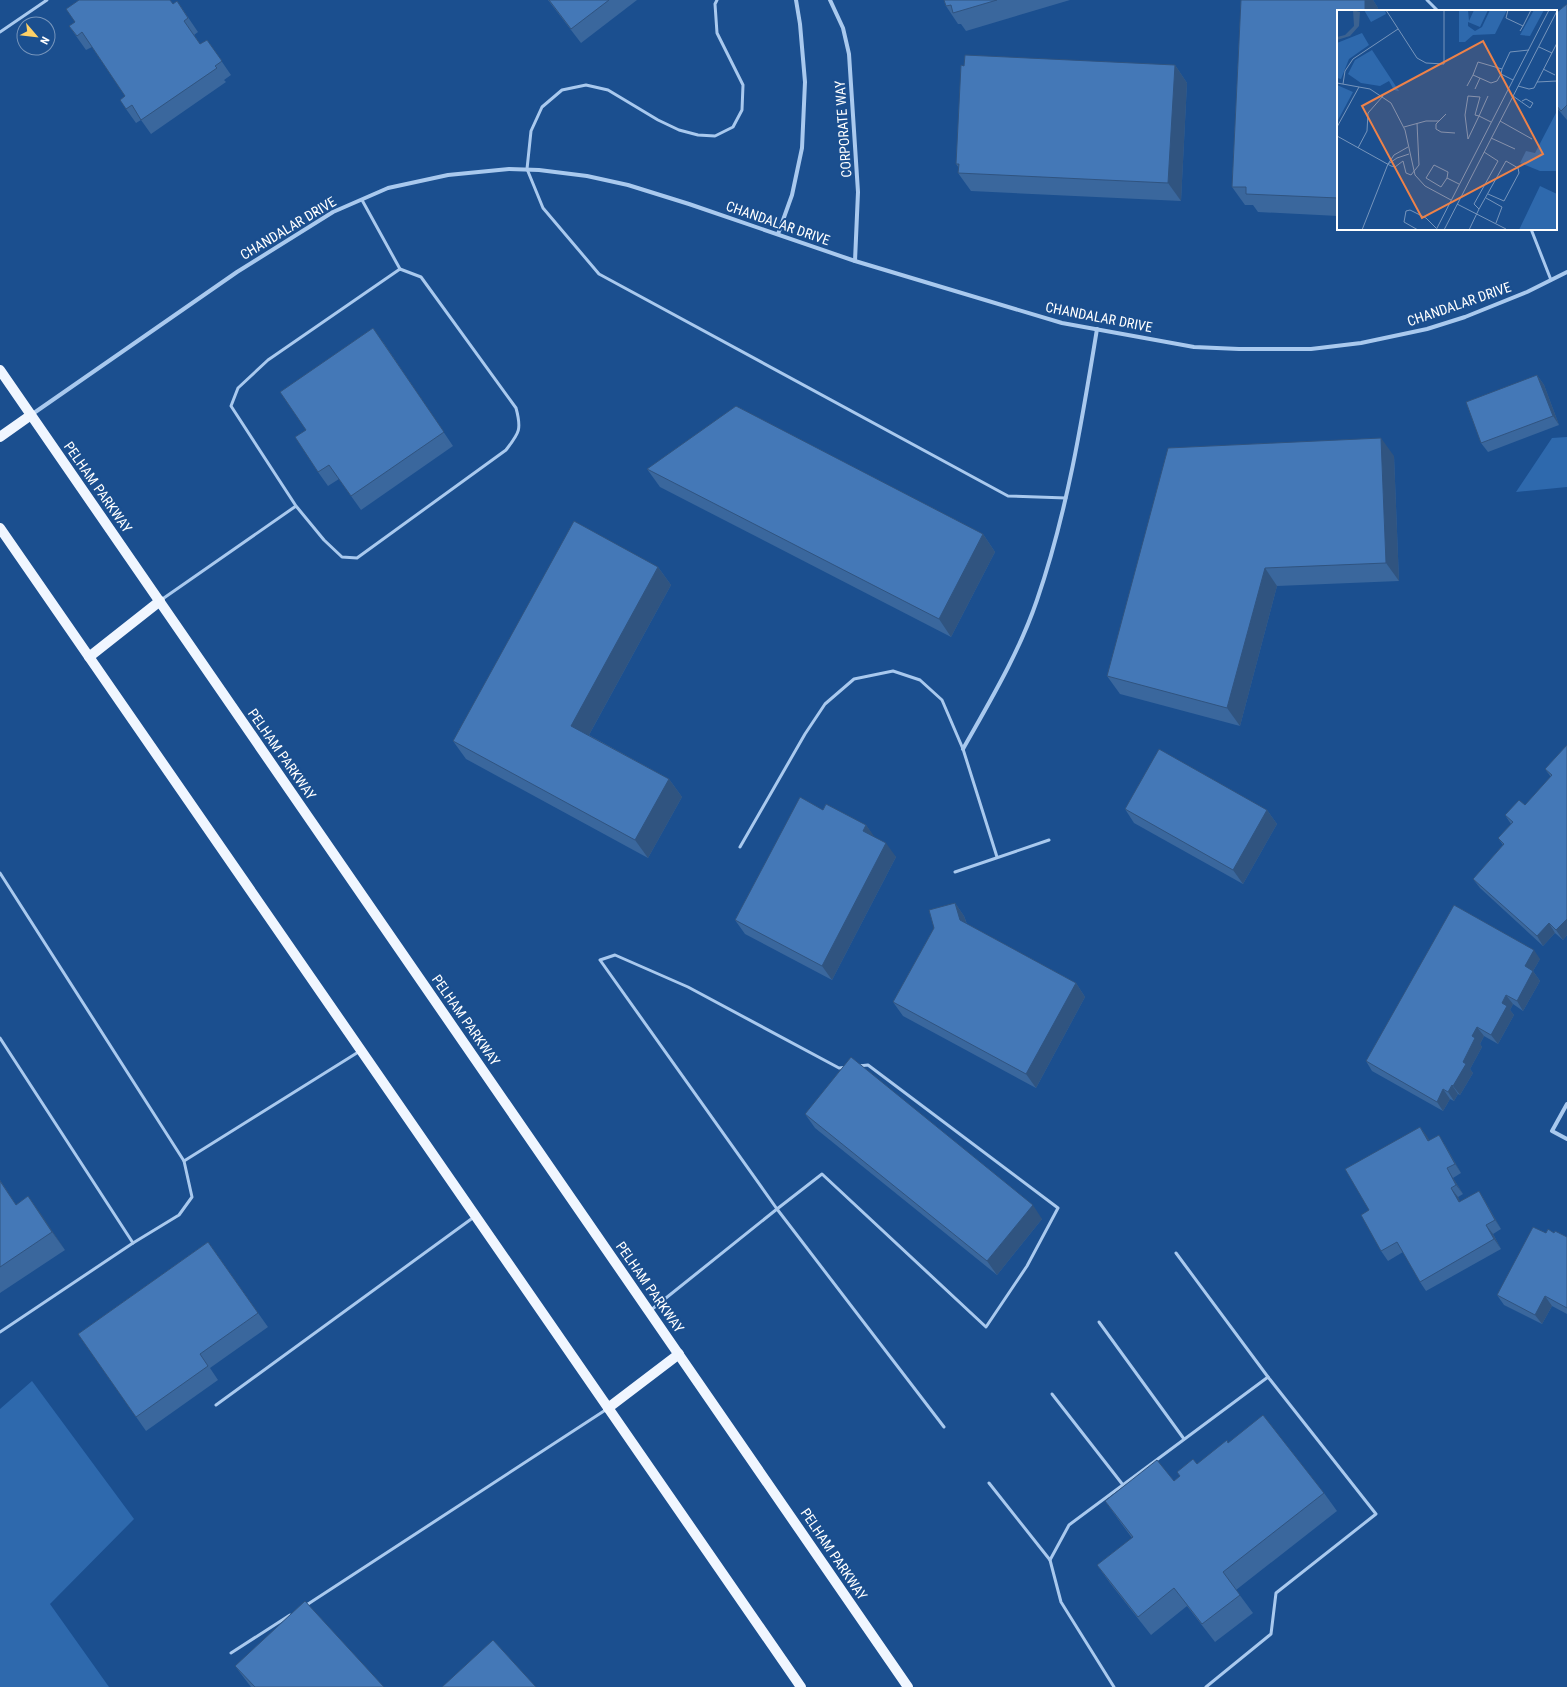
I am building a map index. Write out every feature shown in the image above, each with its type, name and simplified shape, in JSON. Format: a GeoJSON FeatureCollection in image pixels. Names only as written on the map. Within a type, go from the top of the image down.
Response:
{"type":"FeatureCollection","features":[{"type":"Feature","properties":{"kind":"main road","name":"PELHAM PARKWAY"},"geometry":{"type":"LineString","coordinates":[[0,370],[908,1687]]}},
{"type":"Feature","properties":{"kind":"main road"},"geometry":{"type":"LineString","coordinates":[[0,438],[31,415]]}},
{"type":"Feature","properties":{"kind":"main road"},"geometry":{"type":"LineString","coordinates":[[0,528],[801,1687]]}},
{"type":"Feature","properties":{"kind":"main road"},"geometry":{"type":"LineString","coordinates":[[89,657],[160,601]]}},
{"type":"Feature","properties":{"kind":"main road"},"geometry":{"type":"LineString","coordinates":[[608,1408],[679,1354]]}},
{"type":"Feature","properties":{"kind":"street"},"geometry":{"type":"LineString","coordinates":[[778,234],[792,195],[802,148],[805,82],[800,24],[796,0]]}},
{"type":"Feature","properties":{"kind":"street","name":"CORPORATE WAY"},"geometry":{"type":"LineString","coordinates":[[830,0],[843,28],[849,54],[858,192],[855,260]]}},
{"type":"Feature","properties":{"kind":"street","name":"CHANDALAR DRIVE"},"geometry":{"type":"LineString","coordinates":[[31,415],[237,272],[333,212],[388,188],[448,174],[527,169],[587,176],[628,185],[855,260],[1062,324],[1194,347],[1239,349],[1311,349],[1361,343],[1427,329],[1528,292],[1567,272]]}},
{"type":"Feature","properties":{"kind":"street"},"geometry":{"type":"LineString","coordinates":[[963,749],[994,695],[1017,649],[1037,601],[1066,498],[1085,404],[1096,330]]}},
{"type":"Feature","properties":{"kind":"street"},"geometry":{"type":"LineString","coordinates":[[1567,1104],[1552,1131],[1567,1139]]}},
{"type":"Feature","properties":{"kind":"lane"},"geometry":{"type":"LineString","coordinates":[[0,32],[48,0]]}},
{"type":"Feature","properties":{"kind":"lane"},"geometry":{"type":"LineString","coordinates":[[717,0],[715,4],[717,33],[742,85],[742,110],[733,127],[715,136],[698,135],[679,130],[608,90],[586,85],[562,90],[542,107],[531,131],[527,169],[543,208],[599,274],[1008,496],[1066,498]]}},
{"type":"Feature","properties":{"kind":"lane"},"geometry":{"type":"LineString","coordinates":[[1427,0],[1437,10]]}},
{"type":"Feature","properties":{"kind":"lane"},"geometry":{"type":"LineString","coordinates":[[362,200],[400,269],[421,277],[516,408],[520,424],[516,436],[506,450],[357,558],[342,557],[324,540],[296,506],[231,406],[238,388],[268,360],[400,269]]}},
{"type":"Feature","properties":{"kind":"lane"},"geometry":{"type":"LineString","coordinates":[[1531,230],[1551,280]]}},
{"type":"Feature","properties":{"kind":"lane"},"geometry":{"type":"LineString","coordinates":[[160,601],[296,506]]}},
{"type":"Feature","properties":{"kind":"lane"},"geometry":{"type":"LineString","coordinates":[[740,848],[805,734],[825,704],[854,679],[893,671],[920,680],[942,700],[963,749],[997,857]]}},
{"type":"Feature","properties":{"kind":"lane"},"geometry":{"type":"LineString","coordinates":[[955,872],[1049,840]]}},
{"type":"Feature","properties":{"kind":"lane"},"geometry":{"type":"LineString","coordinates":[[0,872],[184,1161],[192,1196],[179,1215],[133,1243],[0,1332]]}},
{"type":"Feature","properties":{"kind":"lane"},"geometry":{"type":"LineString","coordinates":[[650,1311],[777,1209],[822,1174],[986,1327],[1027,1266],[1058,1208],[868,1065],[839,1068],[688,987],[615,955],[600,960],[777,1209],[944,1426]]}},
{"type":"Feature","properties":{"kind":"lane"},"geometry":{"type":"LineString","coordinates":[[0,1038],[133,1243]]}},
{"type":"Feature","properties":{"kind":"lane"},"geometry":{"type":"LineString","coordinates":[[184,1161],[361,1050]]}},
{"type":"Feature","properties":{"kind":"lane"},"geometry":{"type":"LineString","coordinates":[[216,1405],[476,1216]]}},
{"type":"Feature","properties":{"kind":"lane"},"geometry":{"type":"LineString","coordinates":[[1176,1253],[1268,1377],[1376,1514],[1276,1593],[1271,1634],[1206,1687]]}},
{"type":"Feature","properties":{"kind":"lane"},"geometry":{"type":"LineString","coordinates":[[1099,1322],[1184,1439]]}},
{"type":"Feature","properties":{"kind":"lane"},"geometry":{"type":"LineString","coordinates":[[1050,1560],[1069,1525],[1268,1377]]}},
{"type":"Feature","properties":{"kind":"lane"},"geometry":{"type":"LineString","coordinates":[[1052,1394],[1123,1485]]}},
{"type":"Feature","properties":{"kind":"lane"},"geometry":{"type":"LineString","coordinates":[[301,1608],[608,1408]]}},
{"type":"Feature","properties":{"kind":"lane"},"geometry":{"type":"LineString","coordinates":[[989,1483],[1050,1560],[1061,1602],[1114,1687]]}},
{"type":"Feature","properties":{"kind":"lane"},"geometry":{"type":"LineString","coordinates":[[231,1652],[294,1613]]}},
{"type":"Feature","properties":{"kind":"shaded area"},"geometry":{"type":"Polygon","coordinates":[[[1567,437],[1567,487],[1516,492],[1552,438],[1567,437]]]}},
{"type":"Feature","properties":{"kind":"shaded area"},"geometry":{"type":"Polygon","coordinates":[[[32,1381],[134,1519],[50,1604],[109,1687],[0,1687],[0,1409],[32,1381]]]}},
{"type":"Feature","properties":{"kind":"building"},"geometry":{"type":"Polygon","coordinates":[[[79,0],[170,0],[173,4],[177,1],[188,18],[184,21],[200,44],[207,40],[222,61],[215,66],[217,68],[141,120],[132,105],[126,109],[120,100],[125,96],[82,32],[77,36],[69,26],[75,22],[66,9],[79,0]]]}},
{"type":"Feature","properties":{"kind":"building"},"geometry":{"type":"Polygon","coordinates":[[[549,0],[609,0],[571,29],[549,0]]]}},
{"type":"Feature","properties":{"kind":"building"},"geometry":{"type":"Polygon","coordinates":[[[944,0],[997,0],[953,13],[951,5],[946,6],[944,0]]]}},
{"type":"Feature","properties":{"kind":"building"},"geometry":{"type":"Polygon","coordinates":[[[1241,0],[1365,0],[1365,10],[1337,10],[1337,198],[1246,194],[1246,187],[1232,187],[1241,0]]]}},
{"type":"Feature","properties":{"kind":"building"},"geometry":{"type":"Polygon","coordinates":[[[1567,4],[1567,105],[1561,111],[1557,106],[1557,12],[1567,4]]]}},
{"type":"Feature","properties":{"kind":"building"},"geometry":{"type":"Polygon","coordinates":[[[965,55],[1175,65],[1168,183],[958,173],[959,164],[956,164],[961,65],[964,66],[965,55]]]}},
{"type":"Feature","properties":{"kind":"building"},"geometry":{"type":"Polygon","coordinates":[[[373,328],[444,432],[351,496],[329,465],[318,472],[295,437],[306,430],[280,392],[373,328]]]}},
{"type":"Feature","properties":{"kind":"building"},"geometry":{"type":"Polygon","coordinates":[[[1537,375],[1553,416],[1481,443],[1466,402],[1537,375]]]}},
{"type":"Feature","properties":{"kind":"building"},"geometry":{"type":"Polygon","coordinates":[[[736,406],[983,534],[939,619],[647,469],[736,406]]]}},
{"type":"Feature","properties":{"kind":"building"},"geometry":{"type":"Polygon","coordinates":[[[1381,438],[1386,563],[1265,568],[1227,708],[1107,676],[1168,448],[1381,438]]]}},
{"type":"Feature","properties":{"kind":"building"},"geometry":{"type":"Polygon","coordinates":[[[574,521],[658,567],[571,726],[669,779],[635,840],[453,741],[574,521]]]}},
{"type":"Feature","properties":{"kind":"building"},"geometry":{"type":"Polygon","coordinates":[[[1567,745],[1567,919],[1556,930],[1549,923],[1537,936],[1473,879],[1504,844],[1498,838],[1513,822],[1505,815],[1519,800],[1525,805],[1552,775],[1545,769],[1567,745]]]}},
{"type":"Feature","properties":{"kind":"building"},"geometry":{"type":"Polygon","coordinates":[[[1159,749],[1267,810],[1233,870],[1125,809],[1159,749]]]}},
{"type":"Feature","properties":{"kind":"building"},"geometry":{"type":"Polygon","coordinates":[[[800,797],[823,810],[826,804],[866,825],[863,831],[886,843],[822,966],[735,920],[800,797]]]}},
{"type":"Feature","properties":{"kind":"building"},"geometry":{"type":"Polygon","coordinates":[[[955,903],[960,920],[1076,983],[1026,1074],[893,1002],[934,928],[929,910],[955,903]]]}},
{"type":"Feature","properties":{"kind":"building"},"geometry":{"type":"Polygon","coordinates":[[[1454,905],[1534,950],[1525,966],[1533,971],[1517,1001],[1506,995],[1502,1003],[1507,1006],[1491,1035],[1477,1027],[1472,1036],[1475,1038],[1463,1062],[1466,1064],[1448,1092],[1443,1089],[1437,1102],[1366,1061],[1454,905]]]}},
{"type":"Feature","properties":{"kind":"building"},"geometry":{"type":"Polygon","coordinates":[[[851,1057],[1033,1205],[987,1261],[805,1114],[851,1057]]]}},
{"type":"Feature","properties":{"kind":"building"},"geometry":{"type":"Polygon","coordinates":[[[1420,1127],[1428,1141],[1439,1135],[1455,1164],[1447,1168],[1456,1185],[1451,1188],[1459,1202],[1479,1191],[1495,1220],[1486,1225],[1494,1239],[1420,1282],[1397,1242],[1381,1251],[1361,1215],[1369,1210],[1345,1169],[1420,1127]]]}},
{"type":"Feature","properties":{"kind":"building"},"geometry":{"type":"Polygon","coordinates":[[[0,1181],[16,1205],[28,1196],[52,1232],[0,1267],[0,1181]]]}},
{"type":"Feature","properties":{"kind":"building"},"geometry":{"type":"Polygon","coordinates":[[[1533,1227],[1546,1233],[1548,1229],[1554,1233],[1555,1231],[1567,1237],[1567,1308],[1545,1296],[1535,1315],[1497,1295],[1533,1227]]]}},
{"type":"Feature","properties":{"kind":"building"},"geometry":{"type":"Polygon","coordinates":[[[208,1242],[258,1313],[200,1354],[208,1366],[136,1417],[78,1334],[208,1242]]]}},
{"type":"Feature","properties":{"kind":"building"},"geometry":{"type":"Polygon","coordinates":[[[1263,1415],[1324,1493],[1223,1572],[1240,1595],[1202,1624],[1174,1588],[1138,1617],[1097,1565],[1133,1537],[1105,1501],[1157,1460],[1174,1481],[1180,1476],[1177,1472],[1193,1459],[1197,1464],[1227,1440],[1228,1443],[1263,1415]]]}},
{"type":"Feature","properties":{"kind":"building"},"geometry":{"type":"Polygon","coordinates":[[[305,1601],[384,1687],[255,1687],[235,1666],[305,1601]]]}},
{"type":"Feature","properties":{"kind":"building"},"geometry":{"type":"Polygon","coordinates":[[[493,1640],[536,1687],[442,1687],[493,1640]]]}}]}
